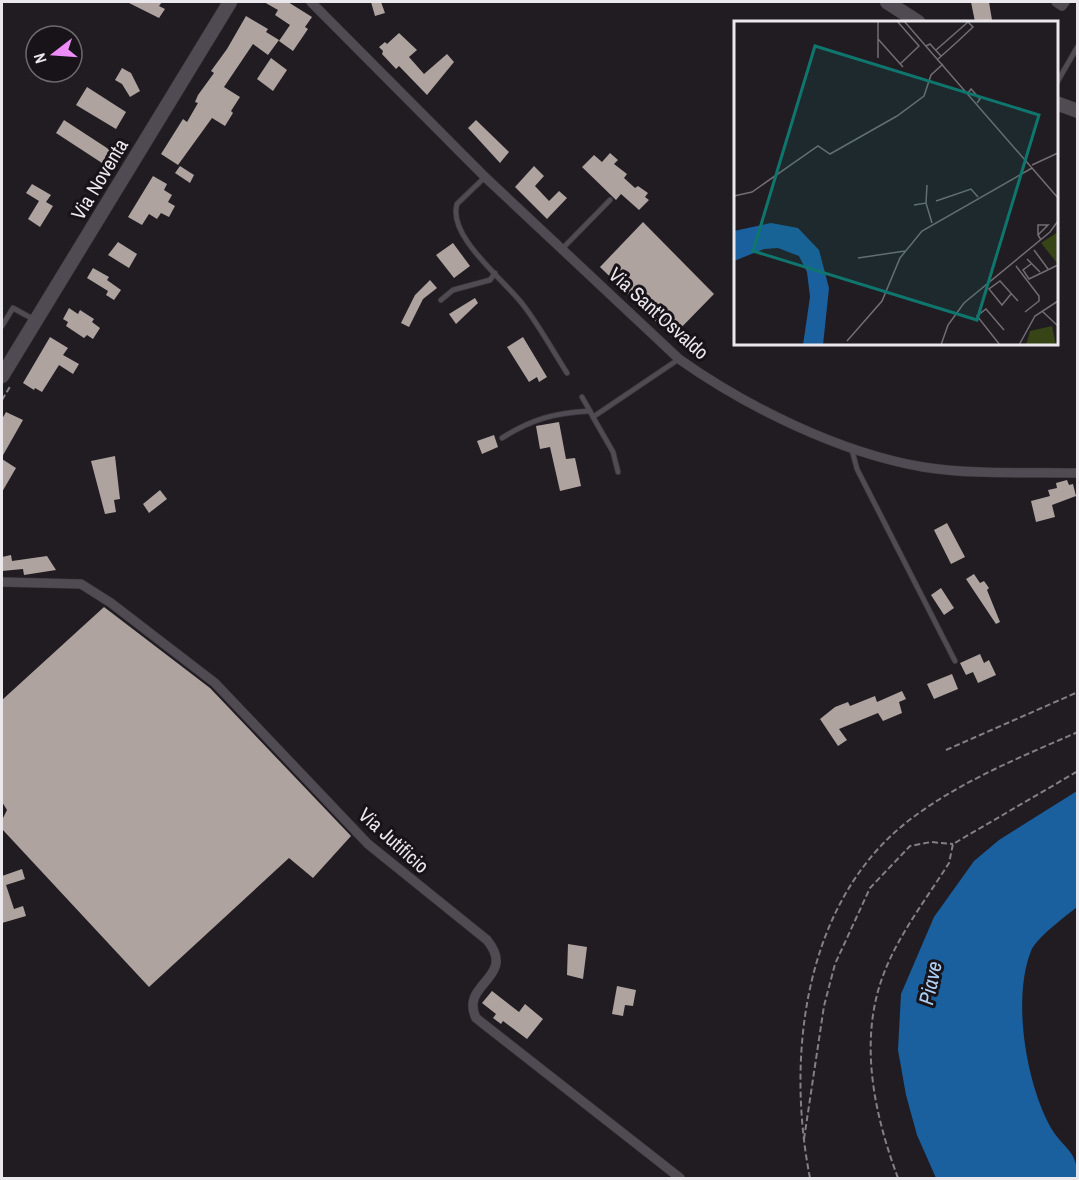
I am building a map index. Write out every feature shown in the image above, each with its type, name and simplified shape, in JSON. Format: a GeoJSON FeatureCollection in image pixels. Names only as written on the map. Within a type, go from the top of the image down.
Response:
{"type":"FeatureCollection","features":[{"type":"Feature","properties":{"kind":"main road","name":"Via Noventa"},"geometry":{"type":"LineString","coordinates":[[2,376],[230,2]]}},
{"type":"Feature","properties":{"kind":"main road"},"geometry":{"type":"LineString","coordinates":[[887,2],[916,21]]}},
{"type":"Feature","properties":{"kind":"main road"},"geometry":{"type":"LineString","coordinates":[[1058,104],[1077,111]]}},
{"type":"Feature","properties":{"kind":"street","name":"Via Sant'Osvaldo"},"geometry":{"type":"LineString","coordinates":[[311,2],[485,177],[679,359],[758,407],[852,447],[923,466],[956,470],[1077,474]]}},
{"type":"Feature","properties":{"kind":"street"},"geometry":{"type":"LineString","coordinates":[[1056,2],[1062,6],[1065,2]]}},
{"type":"Feature","properties":{"kind":"street","name":"Via Jutificio"},"geometry":{"type":"LineString","coordinates":[[2,582],[81,584],[215,683],[368,844],[488,940],[495,949],[497,965],[473,999],[472,1010],[476,1018],[680,1179]]}},
{"type":"Feature","properties":{"kind":"lane"},"geometry":{"type":"LineString","coordinates":[[1058,80],[1077,46]]}},
{"type":"Feature","properties":{"kind":"lane"},"geometry":{"type":"LineString","coordinates":[[485,177],[457,204],[456,220],[470,245],[523,303],[567,373]]}},
{"type":"Feature","properties":{"kind":"lane"},"geometry":{"type":"LineString","coordinates":[[562,249],[610,200]]}},
{"type":"Feature","properties":{"kind":"lane"},"geometry":{"type":"LineString","coordinates":[[441,300],[453,290],[490,280],[495,273]]}},
{"type":"Feature","properties":{"kind":"lane"},"geometry":{"type":"LineString","coordinates":[[2,326],[13,308],[36,320]]}},
{"type":"Feature","properties":{"kind":"lane"},"geometry":{"type":"LineString","coordinates":[[593,417],[679,359]]}},
{"type":"Feature","properties":{"kind":"lane"},"geometry":{"type":"LineString","coordinates":[[582,397],[614,452],[618,472]]}},
{"type":"Feature","properties":{"kind":"lane"},"geometry":{"type":"LineString","coordinates":[[502,438],[530,421],[567,412],[590,411]]}},
{"type":"Feature","properties":{"kind":"lane"},"geometry":{"type":"LineString","coordinates":[[852,447],[857,469],[955,661]]}},
{"type":"Feature","properties":{"kind":"path"},"geometry":{"type":"LineString","coordinates":[[946,750],[1077,692]]}},
{"type":"Feature","properties":{"kind":"path"},"geometry":{"type":"LineString","coordinates":[[810,1179],[803,1144],[802,1060],[806,1014],[815,968],[830,922],[848,890],[870,859],[896,832],[933,806],[978,778],[1077,732]]}},
{"type":"Feature","properties":{"kind":"path"},"geometry":{"type":"LineString","coordinates":[[803,1144],[824,1006],[836,964],[870,888],[910,846],[931,842],[953,844],[1077,771]]}},
{"type":"Feature","properties":{"kind":"path"},"geometry":{"type":"LineString","coordinates":[[898,1179],[873,1087],[870,1038],[884,973],[949,863],[953,844]]}},
{"type":"Feature","properties":{"kind":"water","name":"Piave"},"geometry":{"type":"Polygon","coordinates":[[[1077,791],[1077,907],[1045,934],[1031,951],[1025,971],[1022,1016],[1029,1065],[1042,1109],[1051,1128],[1073,1156],[1077,1178],[936,1178],[917,1135],[906,1095],[898,1050],[901,994],[934,917],[974,861],[999,840],[1077,791]]]}},
{"type":"Feature","properties":{"kind":"building"},"geometry":{"type":"Polygon","coordinates":[[[127,2],[162,2],[159,6],[165,9],[159,18],[127,2]]]}},
{"type":"Feature","properties":{"kind":"building"},"geometry":{"type":"Polygon","coordinates":[[[264,2],[288,2],[312,17],[305,27],[308,29],[293,51],[279,41],[290,25],[275,15],[278,10],[264,2]]]}},
{"type":"Feature","properties":{"kind":"building"},"geometry":{"type":"Polygon","coordinates":[[[371,2],[381,2],[385,13],[375,16],[371,2]]]}},
{"type":"Feature","properties":{"kind":"building"},"geometry":{"type":"Polygon","coordinates":[[[971,2],[989,2],[992,20],[975,21],[971,2]]]}},
{"type":"Feature","properties":{"kind":"building"},"geometry":{"type":"Polygon","coordinates":[[[246,16],[268,29],[266,32],[279,40],[268,55],[253,44],[224,87],[240,97],[225,126],[212,118],[178,165],[161,154],[183,119],[187,122],[198,103],[195,102],[198,95],[214,73],[211,71],[246,16]]]}},
{"type":"Feature","properties":{"kind":"building"},"geometry":{"type":"Polygon","coordinates":[[[399,33],[417,50],[409,57],[424,74],[447,54],[454,62],[427,95],[399,66],[396,69],[382,54],[383,51],[379,47],[385,42],[387,44],[399,33]]]}},
{"type":"Feature","properties":{"kind":"building"},"geometry":{"type":"Polygon","coordinates":[[[271,58],[287,70],[273,91],[257,79],[271,58]]]}},
{"type":"Feature","properties":{"kind":"building"},"geometry":{"type":"Polygon","coordinates":[[[122,68],[131,73],[140,91],[130,97],[122,84],[115,80],[122,68]]]}},
{"type":"Feature","properties":{"kind":"building"},"geometry":{"type":"Polygon","coordinates":[[[87,87],[126,112],[116,129],[76,105],[87,87]]]}},
{"type":"Feature","properties":{"kind":"building"},"geometry":{"type":"Polygon","coordinates":[[[64,120],[110,150],[102,163],[56,133],[64,120]]]}},
{"type":"Feature","properties":{"kind":"building"},"geometry":{"type":"Polygon","coordinates":[[[476,120],[509,152],[500,163],[468,128],[476,120]]]}},
{"type":"Feature","properties":{"kind":"building"},"geometry":{"type":"Polygon","coordinates":[[[610,153],[618,160],[614,164],[627,174],[624,178],[635,188],[638,186],[648,193],[645,197],[649,200],[639,210],[621,194],[616,200],[582,167],[594,155],[602,162],[610,153]]]}},
{"type":"Feature","properties":{"kind":"building"},"geometry":{"type":"Polygon","coordinates":[[[180,166],[194,175],[190,183],[175,173],[180,166]]]}},
{"type":"Feature","properties":{"kind":"building"},"geometry":{"type":"Polygon","coordinates":[[[534,166],[544,176],[535,186],[549,201],[559,191],[567,198],[547,219],[515,187],[534,166]]]}},
{"type":"Feature","properties":{"kind":"building"},"geometry":{"type":"Polygon","coordinates":[[[153,176],[167,184],[164,190],[172,195],[168,202],[175,206],[169,217],[161,213],[157,219],[149,214],[142,225],[128,217],[153,176]]]}},
{"type":"Feature","properties":{"kind":"building"},"geometry":{"type":"Polygon","coordinates":[[[32,184],[51,195],[46,202],[53,206],[40,227],[28,219],[39,201],[26,193],[32,184]]]}},
{"type":"Feature","properties":{"kind":"building"},"geometry":{"type":"Polygon","coordinates":[[[643,222],[714,294],[672,337],[600,267],[643,222]]]}},
{"type":"Feature","properties":{"kind":"building"},"geometry":{"type":"Polygon","coordinates":[[[118,242],[137,254],[129,268],[108,255],[118,242]]]}},
{"type":"Feature","properties":{"kind":"building"},"geometry":{"type":"Polygon","coordinates":[[[453,243],[470,266],[454,278],[436,255],[453,243]]]}},
{"type":"Feature","properties":{"kind":"building"},"geometry":{"type":"Polygon","coordinates":[[[93,268],[109,277],[107,280],[121,290],[114,300],[106,295],[108,291],[87,278],[93,268]]]}},
{"type":"Feature","properties":{"kind":"building"},"geometry":{"type":"Polygon","coordinates":[[[430,280],[437,288],[423,299],[409,327],[401,323],[415,295],[430,280]]]}},
{"type":"Feature","properties":{"kind":"building"},"geometry":{"type":"Polygon","coordinates":[[[475,298],[478,303],[456,324],[449,314],[475,298]]]}},
{"type":"Feature","properties":{"kind":"building"},"geometry":{"type":"Polygon","coordinates":[[[69,308],[78,314],[80,310],[94,319],[92,322],[100,328],[93,339],[87,335],[84,338],[66,326],[68,322],[63,319],[69,308]]]}},
{"type":"Feature","properties":{"kind":"building"},"geometry":{"type":"Polygon","coordinates":[[[50,337],[68,348],[63,355],[79,364],[73,374],[59,365],[42,392],[23,383],[50,337]]]}},
{"type":"Feature","properties":{"kind":"building"},"geometry":{"type":"Polygon","coordinates":[[[523,337],[547,377],[539,382],[537,377],[529,382],[507,347],[523,337]]]}},
{"type":"Feature","properties":{"kind":"building"},"geometry":{"type":"Polygon","coordinates":[[[6,412],[23,420],[2,457],[2,419],[6,412]]]}},
{"type":"Feature","properties":{"kind":"building"},"geometry":{"type":"Polygon","coordinates":[[[559,422],[566,459],[575,458],[581,486],[560,491],[550,447],[540,449],[536,426],[559,422]]]}},
{"type":"Feature","properties":{"kind":"building"},"geometry":{"type":"Polygon","coordinates":[[[494,435],[498,447],[482,454],[477,441],[494,435]]]}},
{"type":"Feature","properties":{"kind":"building"},"geometry":{"type":"Polygon","coordinates":[[[115,456],[120,499],[114,500],[116,512],[105,514],[91,461],[115,456]]]}},
{"type":"Feature","properties":{"kind":"building"},"geometry":{"type":"Polygon","coordinates":[[[2,459],[16,468],[2,492],[2,459]]]}},
{"type":"Feature","properties":{"kind":"building"},"geometry":{"type":"Polygon","coordinates":[[[1067,480],[1069,485],[1073,484],[1076,496],[1052,505],[1055,517],[1036,522],[1031,501],[1050,496],[1048,490],[1057,488],[1056,483],[1067,480]]]}},
{"type":"Feature","properties":{"kind":"building"},"geometry":{"type":"Polygon","coordinates":[[[160,490],[167,499],[149,513],[143,504],[160,490]]]}},
{"type":"Feature","properties":{"kind":"building"},"geometry":{"type":"Polygon","coordinates":[[[947,523],[965,557],[951,564],[934,530],[947,523]]]}},
{"type":"Feature","properties":{"kind":"building"},"geometry":{"type":"Polygon","coordinates":[[[11,555],[12,561],[47,556],[56,570],[24,575],[23,569],[2,571],[2,557],[11,555]]]}},
{"type":"Feature","properties":{"kind":"building"},"geometry":{"type":"Polygon","coordinates":[[[974,574],[980,583],[984,581],[989,588],[987,590],[1000,622],[996,624],[966,579],[974,574]]]}},
{"type":"Feature","properties":{"kind":"building"},"geometry":{"type":"Polygon","coordinates":[[[941,588],[954,608],[944,615],[931,595],[941,588]]]}},
{"type":"Feature","properties":{"kind":"building"},"geometry":{"type":"Polygon","coordinates":[[[104,607],[210,688],[351,836],[313,878],[289,858],[149,987],[2,829],[2,820],[7,810],[2,802],[2,700],[104,607]]]}},
{"type":"Feature","properties":{"kind":"building"},"geometry":{"type":"Polygon","coordinates":[[[980,654],[984,663],[989,660],[996,675],[978,683],[973,672],[966,675],[960,663],[980,654]]]}},
{"type":"Feature","properties":{"kind":"building"},"geometry":{"type":"Polygon","coordinates":[[[952,674],[958,689],[934,699],[927,684],[952,674]]]}},
{"type":"Feature","properties":{"kind":"building"},"geometry":{"type":"Polygon","coordinates":[[[902,691],[906,699],[899,702],[902,713],[883,721],[878,713],[839,729],[847,740],[838,746],[820,719],[835,707],[848,702],[850,706],[875,696],[877,702],[902,691]]]}},
{"type":"Feature","properties":{"kind":"building"},"geometry":{"type":"Polygon","coordinates":[[[22,869],[25,879],[6,885],[14,909],[23,906],[26,916],[2,923],[2,876],[22,869]]]}},
{"type":"Feature","properties":{"kind":"building"},"geometry":{"type":"Polygon","coordinates":[[[568,944],[587,947],[583,979],[567,975],[568,944]]]}},
{"type":"Feature","properties":{"kind":"building"},"geometry":{"type":"Polygon","coordinates":[[[617,986],[636,990],[633,1006],[625,1005],[623,1016],[612,1014],[617,986]]]}},
{"type":"Feature","properties":{"kind":"building"},"geometry":{"type":"Polygon","coordinates":[[[492,991],[519,1012],[525,1004],[543,1019],[527,1039],[503,1021],[501,1024],[493,1018],[496,1014],[482,1003],[492,991]]]}}]}
